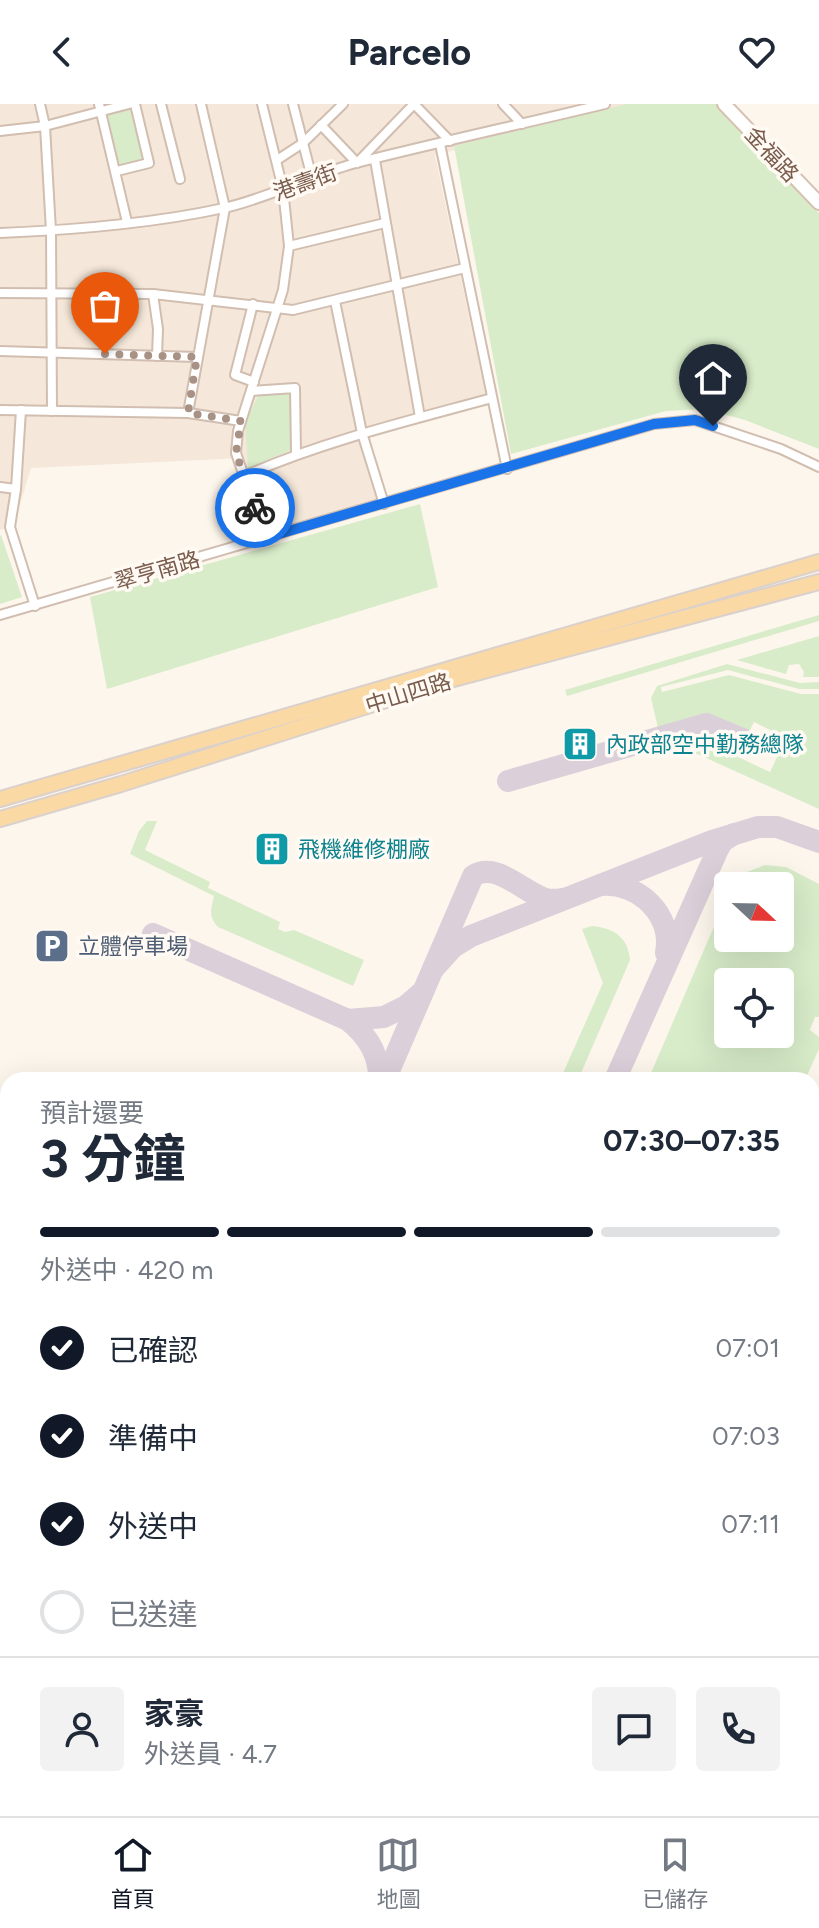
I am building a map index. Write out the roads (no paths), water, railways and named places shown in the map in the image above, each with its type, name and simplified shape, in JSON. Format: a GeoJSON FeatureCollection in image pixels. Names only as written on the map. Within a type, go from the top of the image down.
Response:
{"type":"FeatureCollection","features":[{"type":"Feature","properties":{"kind":"main road","name":"中山四路"},"geometry":{"type":"LineString","coordinates":[[0,799],[819,562]]}},
{"type":"Feature","properties":{"kind":"main road","name":"中山四路"},"geometry":{"type":"LineString","coordinates":[[0,819],[446,681],[819,582]]}},
{"type":"Feature","properties":{"kind":"street"},"geometry":{"type":"LineString","coordinates":[[40,104],[45,126],[51,231],[52,411]]}},
{"type":"Feature","properties":{"kind":"street"},"geometry":{"type":"LineString","coordinates":[[0,131],[45,126],[100,108],[129,104]]}},
{"type":"Feature","properties":{"kind":"street"},"geometry":{"type":"LineString","coordinates":[[117,171],[149,163],[135,104]]}},
{"type":"Feature","properties":{"kind":"street"},"geometry":{"type":"LineString","coordinates":[[161,104],[180,179]]}},
{"type":"Feature","properties":{"kind":"street"},"geometry":{"type":"LineString","coordinates":[[188,413],[225,208],[201,104]]}},
{"type":"Feature","properties":{"kind":"street"},"geometry":{"type":"LineString","coordinates":[[265,538],[236,453],[241,421],[283,290],[289,246],[283,189],[263,108],[272,104]]}},
{"type":"Feature","properties":{"kind":"street"},"geometry":{"type":"LineString","coordinates":[[293,104],[312,178]]}},
{"type":"Feature","properties":{"kind":"street"},"geometry":{"type":"LineString","coordinates":[[277,160],[303,143],[343,104]]}},
{"type":"Feature","properties":{"kind":"street"},"geometry":{"type":"LineString","coordinates":[[321,125],[357,163],[414,104],[450,141]]}},
{"type":"Feature","properties":{"kind":"street","name":"港壽街"},"geometry":{"type":"LineString","coordinates":[[0,233],[51,231],[225,208],[357,163],[605,104]]}},
{"type":"Feature","properties":{"kind":"street","name":"金福路"},"geometry":{"type":"LineString","coordinates":[[724,104],[819,203]]}},
{"type":"Feature","properties":{"kind":"street"},"geometry":{"type":"LineString","coordinates":[[506,105],[522,124]]}},
{"type":"Feature","properties":{"kind":"street"},"geometry":{"type":"LineString","coordinates":[[100,108],[127,222]]}},
{"type":"Feature","properties":{"kind":"street"},"geometry":{"type":"LineString","coordinates":[[440,144],[507,469]]}},
{"type":"Feature","properties":{"kind":"street"},"geometry":{"type":"LineString","coordinates":[[375,160],[420,417]]}},
{"type":"Feature","properties":{"kind":"street"},"geometry":{"type":"LineString","coordinates":[[289,246],[385,223]]}},
{"type":"Feature","properties":{"kind":"street"},"geometry":{"type":"LineString","coordinates":[[0,293],[153,294],[293,310],[465,268]]}},
{"type":"Feature","properties":{"kind":"street"},"geometry":{"type":"LineString","coordinates":[[153,294],[158,329],[157,356]]}},
{"type":"Feature","properties":{"kind":"street"},"geometry":{"type":"LineString","coordinates":[[335,301],[362,433],[384,504]]}},
{"type":"Feature","properties":{"kind":"street"},"geometry":{"type":"LineString","coordinates":[[253,304],[235,375],[253,386],[295,388],[296,453]]}},
{"type":"Feature","properties":{"kind":"street"},"geometry":{"type":"LineString","coordinates":[[0,351],[197,357]]}},
{"type":"Feature","properties":{"kind":"street"},"geometry":{"type":"LineString","coordinates":[[244,476],[296,453],[492,398]]}},
{"type":"Feature","properties":{"kind":"street"},"geometry":{"type":"LineString","coordinates":[[0,410],[188,413],[241,421]]}},
{"type":"Feature","properties":{"kind":"street"},"geometry":{"type":"LineString","coordinates":[[21,410],[10,529],[35,606]]}},
{"type":"Feature","properties":{"kind":"street","name":"翠亨南路"},"geometry":{"type":"LineString","coordinates":[[0,615],[654,424],[695,420],[781,449],[819,467]]}},
{"type":"Feature","properties":{"kind":"street"},"geometry":{"type":"LineString","coordinates":[[0,487],[16,489]]}},
{"type":"Feature","properties":{"kind":"street"},"geometry":{"type":"LineString","coordinates":[[0,532],[10,529]]}},
{"type":"Feature","properties":{"kind":"place","name":"內政部空中勤務總隊"},"geometry":{"type":"Point","coordinates":[580,744]}},
{"type":"Feature","properties":{"kind":"place","name":"飛機維修棚廠"},"geometry":{"type":"Point","coordinates":[272,849]}},
{"type":"Feature","properties":{"kind":"place","name":"立體停車場"},"geometry":{"type":"Point","coordinates":[52,946]}}]}
